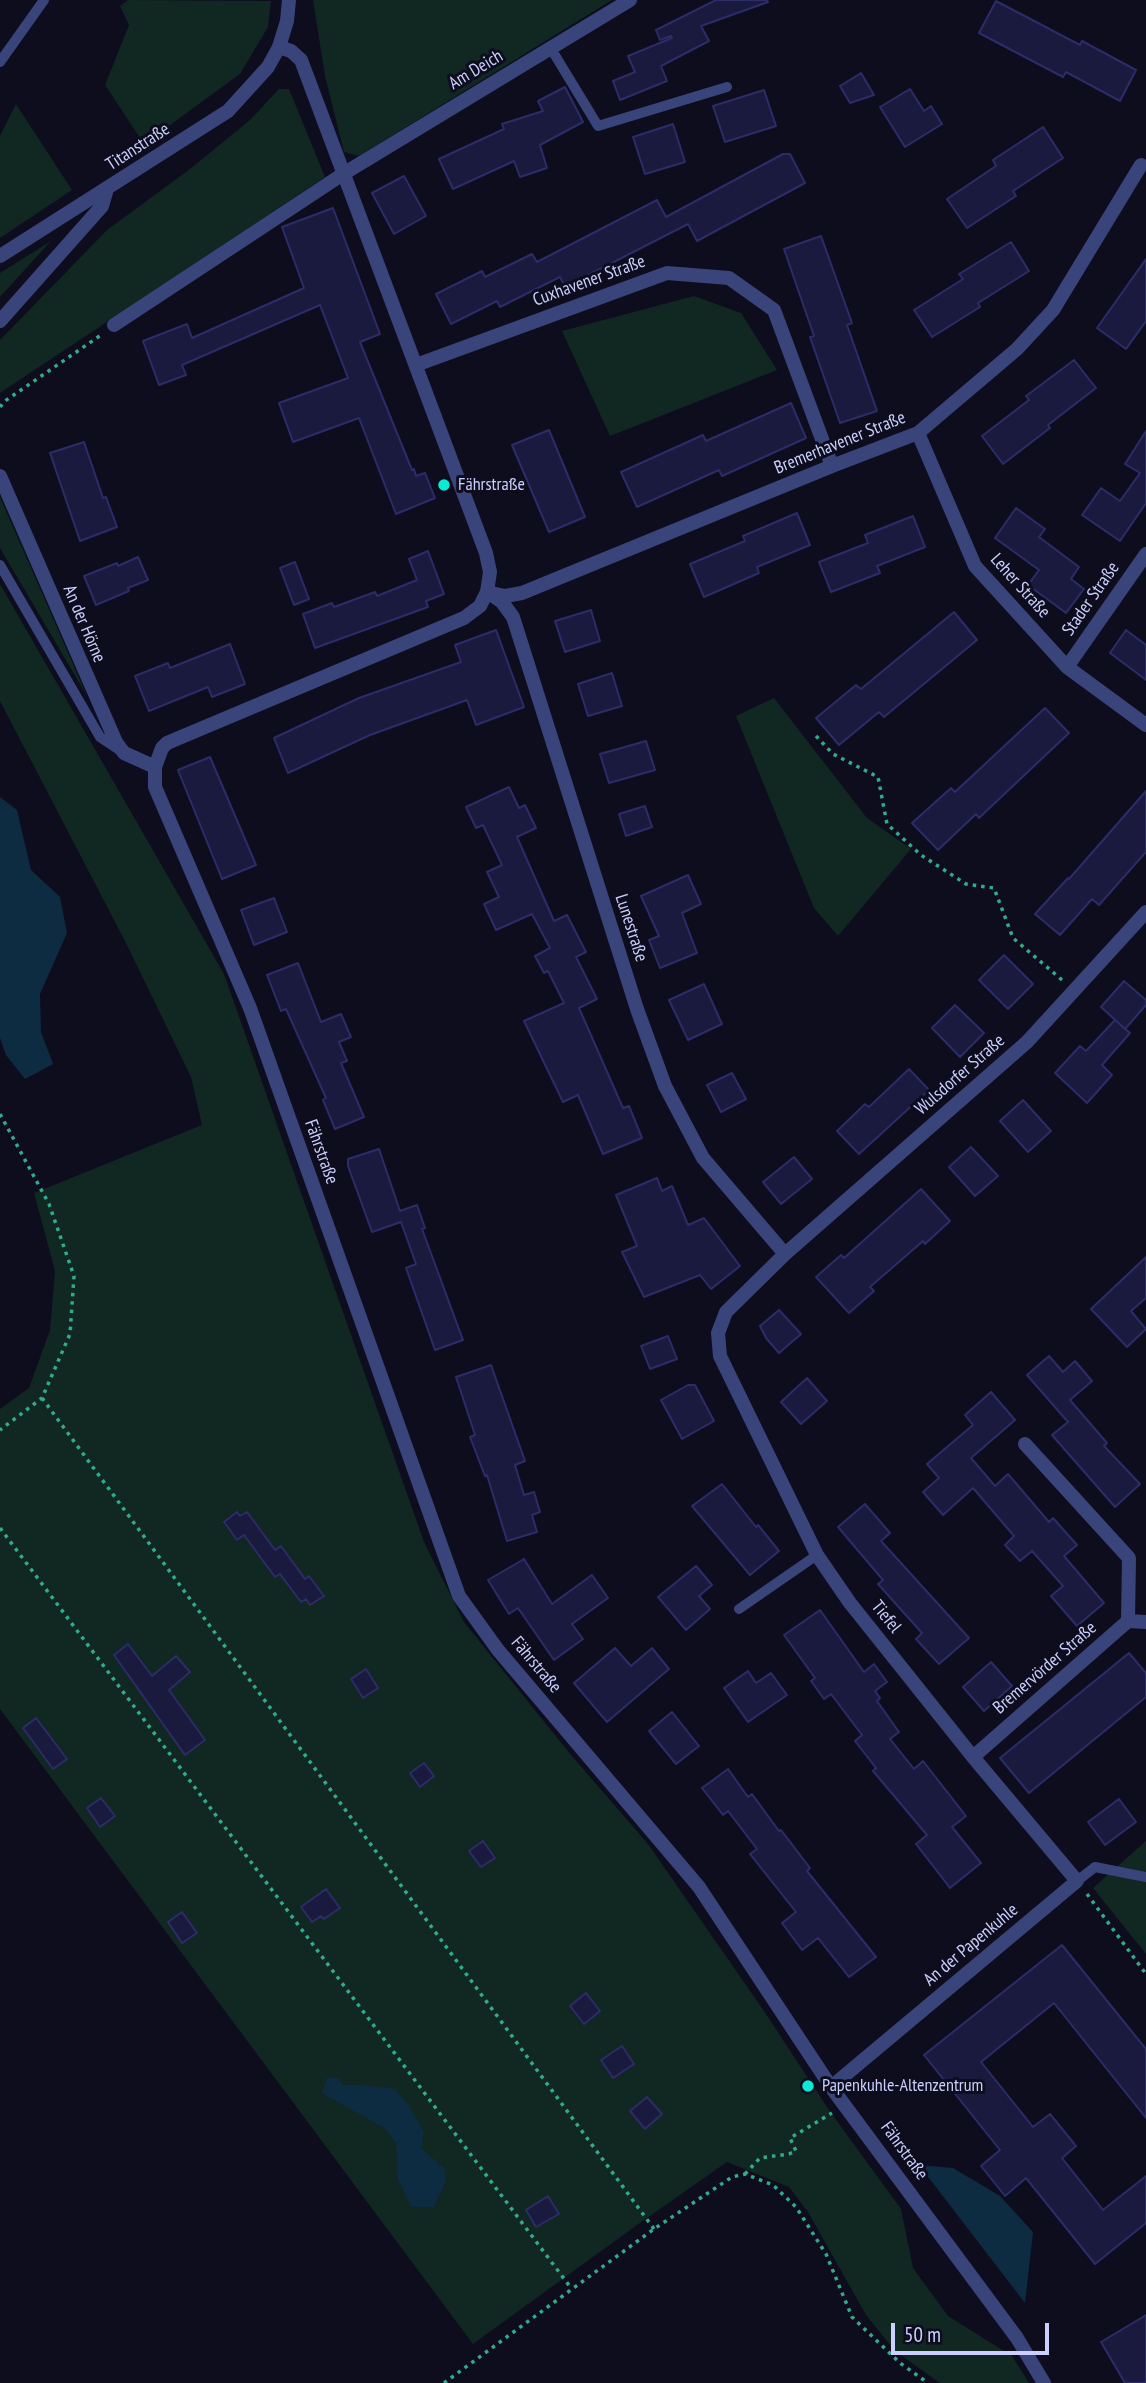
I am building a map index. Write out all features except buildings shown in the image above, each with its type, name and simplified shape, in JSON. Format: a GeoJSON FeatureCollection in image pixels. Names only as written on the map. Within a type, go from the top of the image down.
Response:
{"type":"FeatureCollection","features":[{"type":"Feature","properties":{"kind":"street"},"geometry":{"type":"LineString","coordinates":[[124,753],[155,767],[162,748],[167,743],[464,618],[480,606],[487,592],[490,572],[486,553],[301,60],[291,51],[279,47],[287,22],[289,0]]}},
{"type":"Feature","properties":{"kind":"street","name":"Am Deich"},"geometry":{"type":"LineString","coordinates":[[343,174],[630,0]]}},
{"type":"Feature","properties":{"kind":"street","name":"Titanstraße"},"geometry":{"type":"LineString","coordinates":[[0,321],[102,206],[107,189],[228,111],[268,67],[279,47]]}},
{"type":"Feature","properties":{"kind":"street","name":"Bremerhavener Straße"},"geometry":{"type":"LineString","coordinates":[[487,592],[505,596],[522,593],[918,433],[1017,349],[1053,310],[1141,165]]}},
{"type":"Feature","properties":{"kind":"street"},"geometry":{"type":"LineString","coordinates":[[114,326],[343,174]]}},
{"type":"Feature","properties":{"kind":"street"},"geometry":{"type":"LineString","coordinates":[[0,256],[107,189]]}},
{"type":"Feature","properties":{"kind":"street","name":"Cuxhavener Straße"},"geometry":{"type":"LineString","coordinates":[[416,365],[667,273],[729,278],[774,310],[832,466]]}},
{"type":"Feature","properties":{"kind":"street","name":"Leher Straße"},"geometry":{"type":"LineString","coordinates":[[918,433],[975,566],[1067,667],[1146,725]]}},
{"type":"Feature","properties":{"kind":"street","name":"An der Hörne"},"geometry":{"type":"LineString","coordinates":[[0,476],[87,678],[116,742],[124,753]]}},
{"type":"Feature","properties":{"kind":"street","name":"Stader Straße"},"geometry":{"type":"LineString","coordinates":[[1067,667],[1146,554]]}},
{"type":"Feature","properties":{"kind":"street","name":"Lunestraße"},"geometry":{"type":"LineString","coordinates":[[487,592],[502,601],[513,617],[637,1009],[664,1086],[702,1158],[785,1254]]}},
{"type":"Feature","properties":{"kind":"street","name":"Fährstraße"},"geometry":{"type":"LineString","coordinates":[[155,767],[155,787],[250,1008],[458,1597],[498,1650],[699,1887],[831,2087],[1017,2338],[1044,2383]]}},
{"type":"Feature","properties":{"kind":"street","name":"Wulsdorfer Straße"},"geometry":{"type":"LineString","coordinates":[[785,1254],[1027,1042],[1146,912]]}},
{"type":"Feature","properties":{"kind":"street","name":"Tiefel"},"geometry":{"type":"LineString","coordinates":[[785,1254],[726,1312],[718,1334],[720,1356],[817,1555],[850,1603],[1077,1881]]}},
{"type":"Feature","properties":{"kind":"street"},"geometry":{"type":"LineString","coordinates":[[1025,1444],[1129,1558],[1128,1621],[1146,1622]]}},
{"type":"Feature","properties":{"kind":"street","name":"Bremervörder Straße"},"geometry":{"type":"LineString","coordinates":[[974,1757],[1128,1621]]}},
{"type":"Feature","properties":{"kind":"street","name":"An der Papenkuhle"},"geometry":{"type":"LineString","coordinates":[[831,2087],[1077,1881]]}},
{"type":"Feature","properties":{"kind":"lane"},"geometry":{"type":"LineString","coordinates":[[0,62],[44,0]]}},
{"type":"Feature","properties":{"kind":"lane"},"geometry":{"type":"LineString","coordinates":[[550,47],[598,126],[727,87]]}},
{"type":"Feature","properties":{"kind":"lane"},"geometry":{"type":"LineString","coordinates":[[0,565],[100,737],[124,753]]}},
{"type":"Feature","properties":{"kind":"lane"},"geometry":{"type":"LineString","coordinates":[[740,1609],[817,1555]]}},
{"type":"Feature","properties":{"kind":"lane","name":"An der Papenkuhle"},"geometry":{"type":"LineString","coordinates":[[1077,1881],[1095,1867],[1146,1877]]}},
{"type":"Feature","properties":{"kind":"path"},"geometry":{"type":"LineString","coordinates":[[0,407],[114,326]]}},
{"type":"Feature","properties":{"kind":"path"},"geometry":{"type":"LineString","coordinates":[[816,736],[833,754],[878,777],[887,824],[921,855],[966,884],[994,888],[1013,938],[1074,991]]}},
{"type":"Feature","properties":{"kind":"path"},"geometry":{"type":"LineString","coordinates":[[0,1114],[50,1204],[74,1276],[70,1334],[42,1398],[0,1430]]}},
{"type":"Feature","properties":{"kind":"path"},"geometry":{"type":"LineString","coordinates":[[42,1398],[654,2230]]}},
{"type":"Feature","properties":{"kind":"path"},"geometry":{"type":"LineString","coordinates":[[0,1528],[571,2288]]}},
{"type":"Feature","properties":{"kind":"path"},"geometry":{"type":"LineString","coordinates":[[1077,1881],[1146,1974]]}},
{"type":"Feature","properties":{"kind":"path"},"geometry":{"type":"LineString","coordinates":[[444,2383],[571,2288],[732,2177],[745,2174],[761,2158],[796,2151],[790,2138],[846,2105]]}},
{"type":"Feature","properties":{"kind":"path"},"geometry":{"type":"LineString","coordinates":[[745,2174],[773,2185],[796,2207],[826,2254],[852,2317],[900,2363],[928,2383]]}},
{"type":"Feature","properties":{"kind":"green space"},"geometry":{"type":"Polygon","coordinates":[[[128,0],[271,1],[268,27],[240,74],[144,144],[105,85],[129,25],[120,6],[128,0]]]}},
{"type":"Feature","properties":{"kind":"green space"},"geometry":{"type":"Polygon","coordinates":[[[313,0],[612,0],[359,156],[344,152],[325,76],[313,0]]]}},
{"type":"Feature","properties":{"kind":"green space"},"geometry":{"type":"Polygon","coordinates":[[[279,89],[289,89],[325,177],[0,393],[0,340],[107,230],[190,169],[250,120],[279,89]]]}},
{"type":"Feature","properties":{"kind":"green space"},"geometry":{"type":"Polygon","coordinates":[[[16,104],[72,190],[0,238],[0,136],[16,104]]]}},
{"type":"Feature","properties":{"kind":"green space"},"geometry":{"type":"Polygon","coordinates":[[[51,241],[0,297],[0,273],[51,241]]]}},
{"type":"Feature","properties":{"kind":"green space"},"geometry":{"type":"Polygon","coordinates":[[[694,296],[741,313],[777,370],[610,436],[562,331],[694,296]]]}},
{"type":"Feature","properties":{"kind":"green space"},"geometry":{"type":"Polygon","coordinates":[[[0,497],[87,696],[0,548],[0,497]]]}},
{"type":"Feature","properties":{"kind":"green space"},"geometry":{"type":"Polygon","coordinates":[[[0,584],[224,974],[424,1542],[464,1622],[571,1755],[648,1844],[829,2110],[901,2209],[913,2268],[948,2316],[1012,2356],[1029,2383],[940,2383],[895,2351],[866,2315],[808,2212],[789,2187],[727,2162],[473,2344],[0,1709],[0,1409],[29,1388],[50,1330],[55,1271],[34,1193],[202,1125],[191,1077],[126,943],[0,701],[0,584]]]}},
{"type":"Feature","properties":{"kind":"green space"},"geometry":{"type":"Polygon","coordinates":[[[774,698],[867,818],[911,849],[838,936],[814,908],[736,716],[774,698]]]}},
{"type":"Feature","properties":{"kind":"green space"},"geometry":{"type":"Polygon","coordinates":[[[1146,1841],[1146,1954],[1093,1888],[1146,1841]]]}},
{"type":"Feature","properties":{"kind":"water"},"geometry":{"type":"Polygon","coordinates":[[[0,797],[17,810],[31,870],[60,897],[67,933],[40,994],[41,1032],[53,1064],[25,1079],[6,1055],[0,1038],[0,797]]]}},
{"type":"Feature","properties":{"kind":"water"},"geometry":{"type":"Polygon","coordinates":[[[327,2078],[338,2078],[343,2085],[395,2089],[424,2132],[421,2148],[444,2168],[446,2180],[434,2207],[412,2207],[398,2179],[396,2143],[384,2128],[322,2093],[327,2078]]]}},
{"type":"Feature","properties":{"kind":"water"},"geometry":{"type":"Polygon","coordinates":[[[919,2165],[953,2168],[1000,2196],[1033,2232],[1025,2303],[919,2165]]]}},
{"type":"Feature","properties":{"kind":"place","name":"Fährstraße"},"geometry":{"type":"Point","coordinates":[444,485]}},
{"type":"Feature","properties":{"kind":"place","name":"Papenkuhle-Altenzentrum"},"geometry":{"type":"Point","coordinates":[808,2086]}}]}
